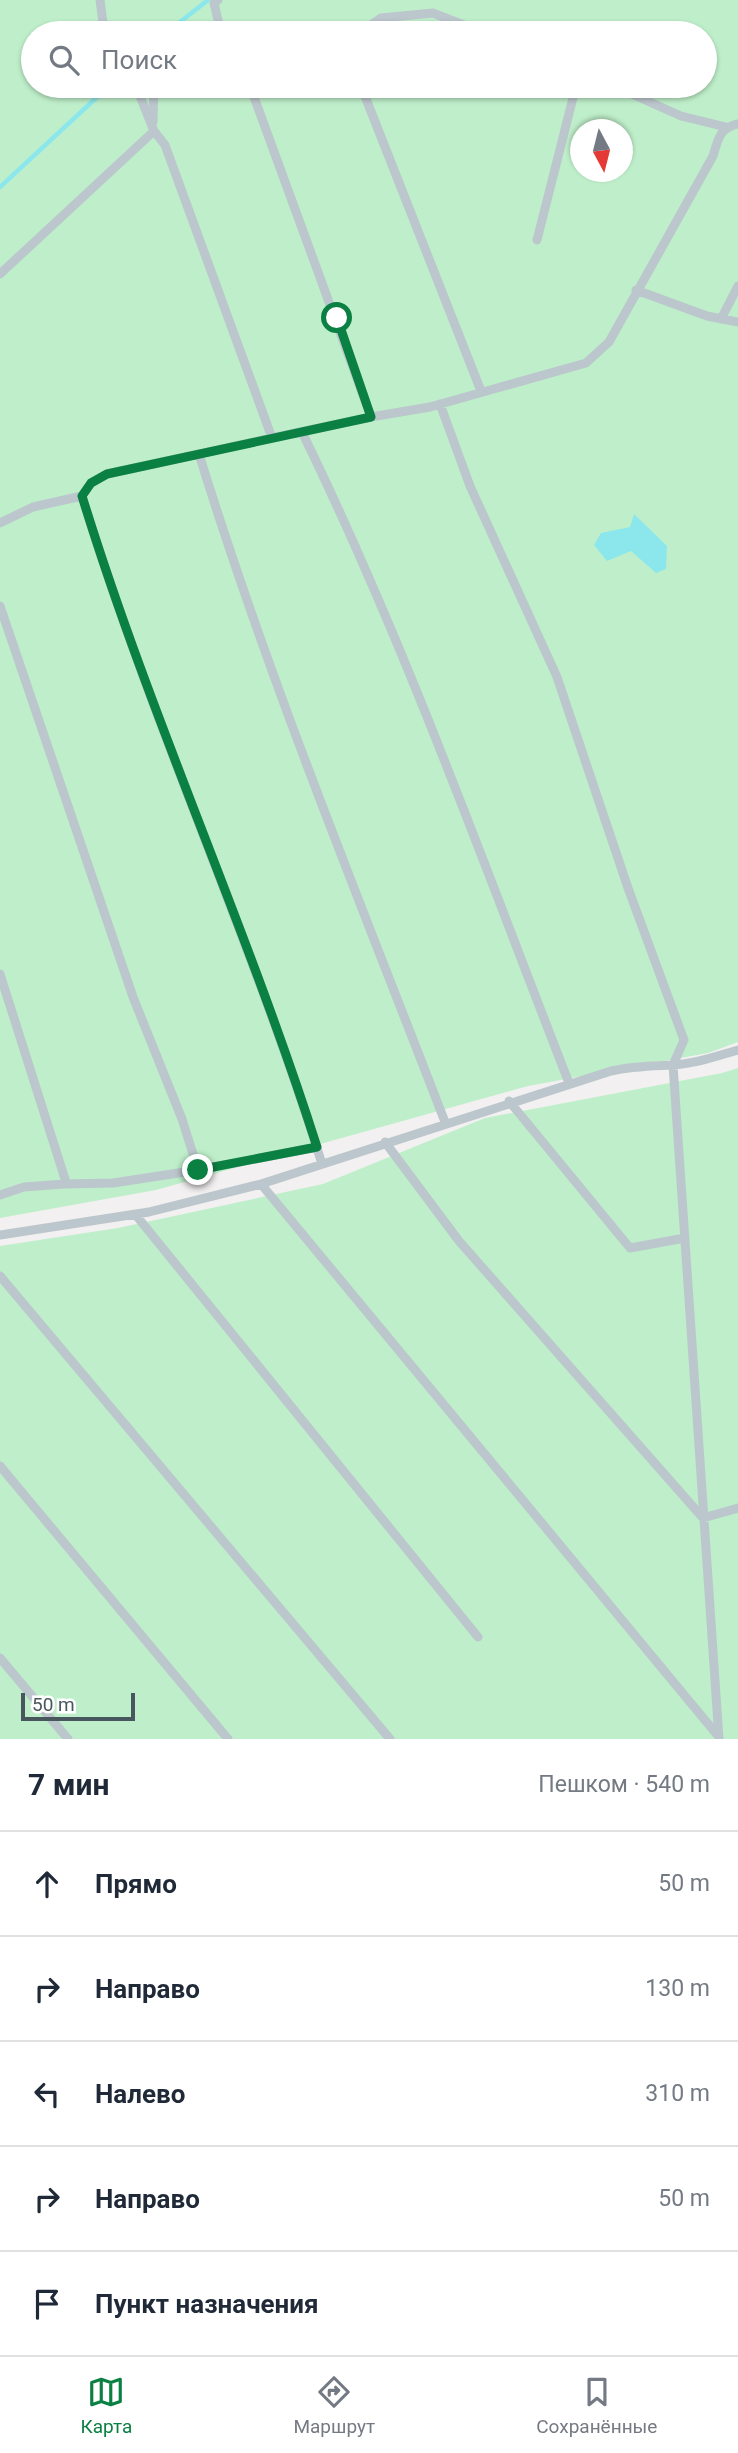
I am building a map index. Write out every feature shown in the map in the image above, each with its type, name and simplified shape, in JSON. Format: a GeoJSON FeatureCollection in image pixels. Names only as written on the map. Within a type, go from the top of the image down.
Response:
{"type":"FeatureCollection","features":[{"type":"Feature","properties":{"kind":"lane"},"geometry":{"type":"LineString","coordinates":[[100,0],[103,21]]}},
{"type":"Feature","properties":{"kind":"lane"},"geometry":{"type":"LineString","coordinates":[[218,0],[214,3],[219,21]]}},
{"type":"Feature","properties":{"kind":"lane"},"geometry":{"type":"LineString","coordinates":[[377,21],[381,18],[433,13],[453,21]]}},
{"type":"Feature","properties":{"kind":"lane"},"geometry":{"type":"LineString","coordinates":[[141,98],[154,131],[165,145],[272,438]]}},
{"type":"Feature","properties":{"kind":"lane"},"geometry":{"type":"LineString","coordinates":[[0,274],[154,131],[154,98]]}},
{"type":"Feature","properties":{"kind":"lane"},"geometry":{"type":"LineString","coordinates":[[254,98],[371,417]]}},
{"type":"Feature","properties":{"kind":"lane"},"geometry":{"type":"LineString","coordinates":[[366,98],[481,391]]}},
{"type":"Feature","properties":{"kind":"lane"},"geometry":{"type":"LineString","coordinates":[[537,240],[573,98]]}},
{"type":"Feature","properties":{"kind":"lane"},"geometry":{"type":"LineString","coordinates":[[641,98],[681,116],[726,127],[738,124]]}},
{"type":"Feature","properties":{"kind":"lane"},"geometry":{"type":"LineString","coordinates":[[0,523],[33,507],[82,496],[91,483],[107,474],[440,404],[586,363],[609,342],[713,156],[719,135],[726,127]]}},
{"type":"Feature","properties":{"kind":"lane"},"geometry":{"type":"LineString","coordinates":[[721,319],[738,286]]}},
{"type":"Feature","properties":{"kind":"lane"},"geometry":{"type":"LineString","coordinates":[[636,290],[721,319],[738,322]]}},
{"type":"Feature","properties":{"kind":"lane"},"geometry":{"type":"LineString","coordinates":[[440,404],[470,486],[557,677],[628,888],[684,1040],[673,1065],[719,1738]]}},
{"type":"Feature","properties":{"kind":"lane"},"geometry":{"type":"LineString","coordinates":[[302,432],[348,525],[569,1083]]}},
{"type":"Feature","properties":{"kind":"lane"},"geometry":{"type":"LineString","coordinates":[[199,454],[241,584],[290,720],[445,1122]]}},
{"type":"Feature","properties":{"kind":"lane"},"geometry":{"type":"LineString","coordinates":[[82,496],[145,683],[216,863],[322,1164]]}},
{"type":"Feature","properties":{"kind":"lane"},"geometry":{"type":"LineString","coordinates":[[0,606],[111,933],[182,1119],[198,1170]]}},
{"type":"Feature","properties":{"kind":"lane"},"geometry":{"type":"LineString","coordinates":[[0,974],[59,1153],[64,1184]]}},
{"type":"Feature","properties":{"kind":"lane"},"geometry":{"type":"LineString","coordinates":[[0,1235],[135,1214],[261,1184],[569,1083],[641,1064],[673,1065],[738,1050]]}},
{"type":"Feature","properties":{"kind":"lane"},"geometry":{"type":"LineString","coordinates":[[509,1101],[630,1248],[685,1238]]}},
{"type":"Feature","properties":{"kind":"lane"},"geometry":{"type":"LineString","coordinates":[[385,1142],[459,1241],[703,1518]]}},
{"type":"Feature","properties":{"kind":"lane"},"geometry":{"type":"LineString","coordinates":[[0,1195],[24,1187],[113,1183],[317,1147]]}},
{"type":"Feature","properties":{"kind":"lane"},"geometry":{"type":"LineString","coordinates":[[261,1184],[719,1738]]}},
{"type":"Feature","properties":{"kind":"lane"},"geometry":{"type":"LineString","coordinates":[[135,1214],[478,1637]]}},
{"type":"Feature","properties":{"kind":"lane"},"geometry":{"type":"LineString","coordinates":[[0,1276],[390,1739]]}},
{"type":"Feature","properties":{"kind":"lane"},"geometry":{"type":"LineString","coordinates":[[0,1466],[229,1739]]}},
{"type":"Feature","properties":{"kind":"lane"},"geometry":{"type":"LineString","coordinates":[[703,1518],[738,1508]]}},
{"type":"Feature","properties":{"kind":"lane"},"geometry":{"type":"LineString","coordinates":[[0,1658],[68,1739]]}},
{"type":"Feature","properties":{"kind":"green space"},"geometry":{"type":"Polygon","coordinates":[[[0,0],[738,0],[738,1042],[708,1053],[528,1086],[156,1190],[0,1218],[0,0]]]}},
{"type":"Feature","properties":{"kind":"green space"},"geometry":{"type":"Polygon","coordinates":[[[738,1068],[738,1739],[0,1739],[0,1246],[118,1228],[323,1184],[485,1118],[738,1068]]]}},
{"type":"Feature","properties":{"kind":"water"},"geometry":{"type":"Polygon","coordinates":[[[634,514],[667,546],[666,569],[656,573],[631,551],[607,561],[594,545],[601,533],[630,527],[634,514]]]}},
{"type":"Feature","properties":{"kind":"waterway"},"geometry":{"type":"LineString","coordinates":[[181,21],[208,0]]}},
{"type":"Feature","properties":{"kind":"waterway"},"geometry":{"type":"LineString","coordinates":[[0,187],[96,98]]}},
{"type":"Feature","properties":{"kind":"route"},"geometry":{"type":"LineString","coordinates":[[198,1170],[317,1147],[216,863],[145,683],[82,496],[91,483],[107,474],[371,417],[337,318]]}}]}
